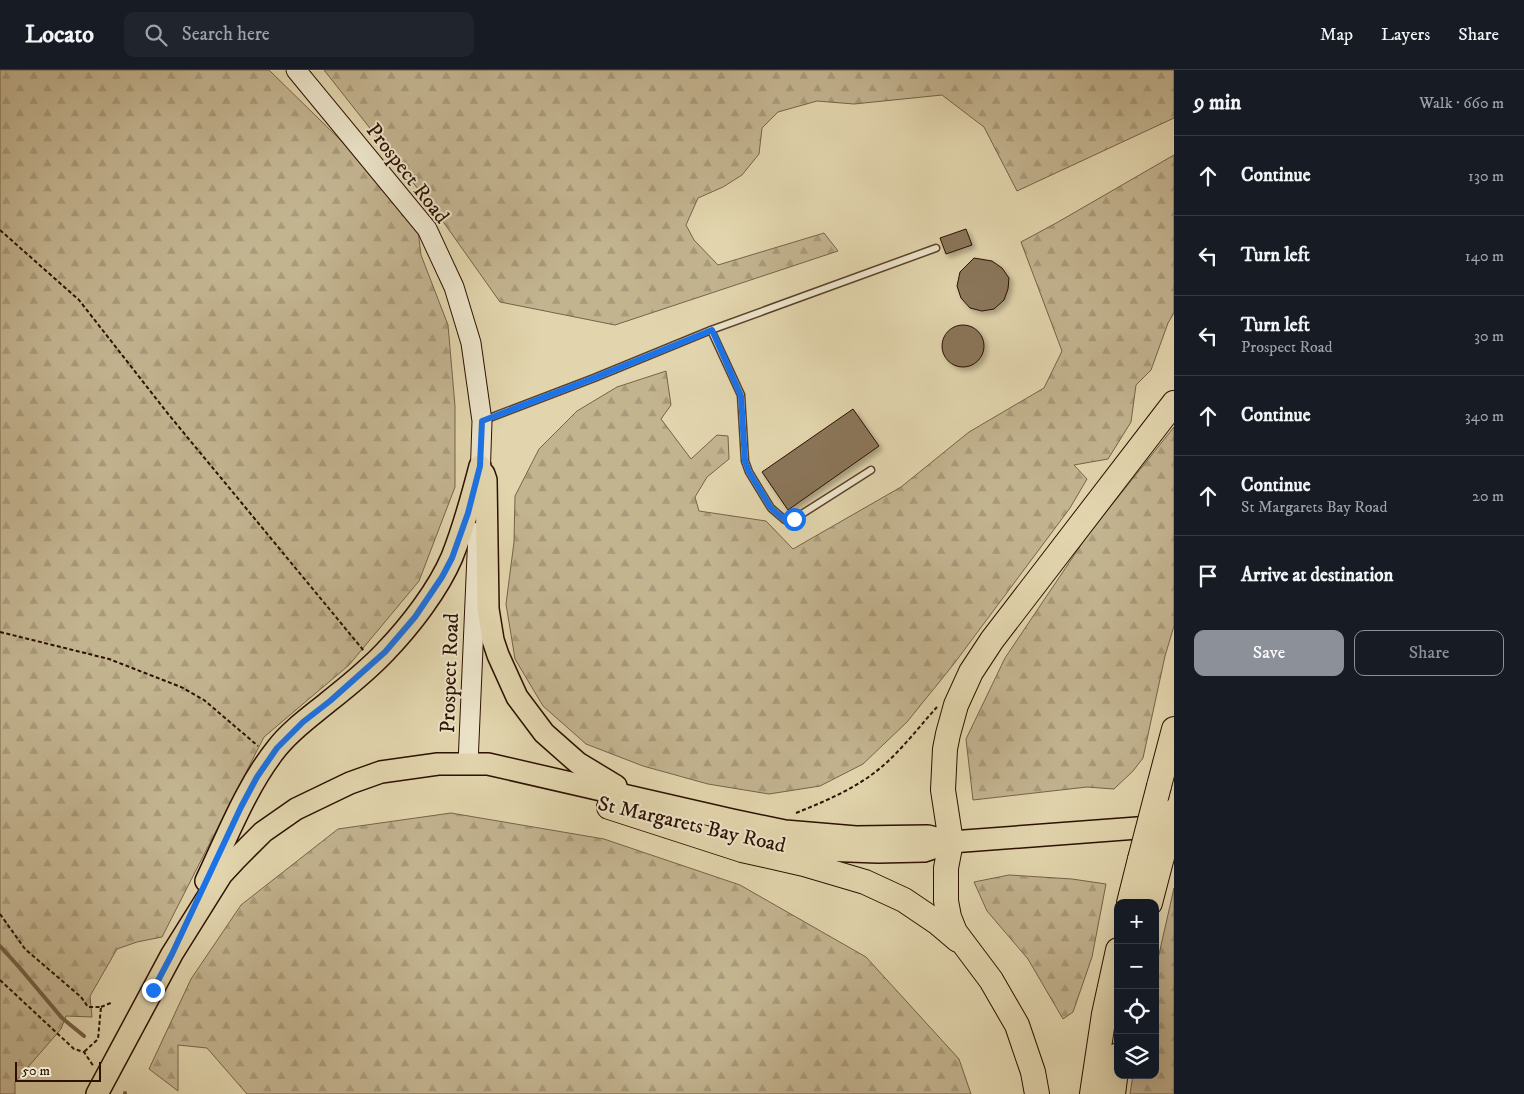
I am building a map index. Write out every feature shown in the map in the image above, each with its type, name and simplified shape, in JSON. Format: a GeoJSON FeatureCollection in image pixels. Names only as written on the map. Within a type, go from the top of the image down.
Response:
{"type":"FeatureCollection","features":[{"type":"Feature","properties":{"kind":"highway"},"geometry":{"type":"LineString","coordinates":[[1037,1094],[1033,1072],[1017,1025],[991,980],[955,932],[947,909],[946,868],[951,842],[943,790],[946,748],[956,705],[970,672],[992,640],[1174,403]]}},
{"type":"Feature","properties":{"kind":"highway"},"geometry":{"type":"LineString","coordinates":[[1150,899],[1151,858],[1159,786],[1174,729]]}},
{"type":"Feature","properties":{"kind":"highway"},"geometry":{"type":"LineString","coordinates":[[609,807],[742,850],[866,882],[885,890],[921,911],[970,952]]}},
{"type":"Feature","properties":{"kind":"highway"},"geometry":{"type":"LineString","coordinates":[[1131,899],[1170,821]]}},
{"type":"Feature","properties":{"kind":"highway"},"geometry":{"type":"LineString","coordinates":[[1092,1094],[1104,1014],[1114,968]]}},
{"type":"Feature","properties":{"kind":"highway"},"geometry":{"type":"LineString","coordinates":[[1113,1094],[1115,1079]]}},
{"type":"Feature","properties":{"kind":"main road","name":"Prospect Road"},"geometry":{"type":"LineString","coordinates":[[296,70],[427,229],[454,287],[471,343],[482,421],[468,764]]}},
{"type":"Feature","properties":{"kind":"main road"},"geometry":{"type":"LineString","coordinates":[[172,954],[241,807],[257,777],[277,748],[303,722],[330,701],[385,652],[415,617],[442,577],[452,558],[468,513],[480,466]]}},
{"type":"Feature","properties":{"kind":"main road"},"geometry":{"type":"LineString","coordinates":[[480,466],[486,480],[488,610],[490,624],[498,655],[517,697],[544,733],[578,763],[618,787],[660,803]]}},
{"type":"Feature","properties":{"kind":"main road","name":"St Margarets Bay Road"},"geometry":{"type":"LineString","coordinates":[[468,764],[486,773],[705,832],[790,847],[847,852],[924,851],[951,842],[1170,821]]}},
{"type":"Feature","properties":{"kind":"main road","name":"St Margarets Bay Road"},"geometry":{"type":"LineString","coordinates":[[100,1088],[172,954],[228,867],[263,832],[296,809],[350,783],[381,772],[425,765],[488,764],[785,831],[856,837],[928,836],[951,842]]}},
{"type":"Feature","properties":{"kind":"lane"},"geometry":{"type":"LineString","coordinates":[[482,421],[712,330],[936,248]]}},
{"type":"Feature","properties":{"kind":"lane"},"geometry":{"type":"LineString","coordinates":[[712,330],[741,396],[745,461],[749,472],[771,508],[785,520],[794,519],[870,470]]}},
{"type":"Feature","properties":{"kind":"path"},"geometry":{"type":"LineString","coordinates":[[0,230],[79,300],[169,415],[374,662]]}},
{"type":"Feature","properties":{"kind":"path"},"geometry":{"type":"LineString","coordinates":[[0,632],[109,660],[182,687],[204,700],[271,758]]}},
{"type":"Feature","properties":{"kind":"path"},"geometry":{"type":"LineString","coordinates":[[796,813],[827,801],[854,787],[875,772],[939,705]]}},
{"type":"Feature","properties":{"kind":"path"},"geometry":{"type":"LineString","coordinates":[[0,914],[25,948],[82,997],[88,1007],[101,1007],[113,1002]]}},
{"type":"Feature","properties":{"kind":"path"},"geometry":{"type":"LineString","coordinates":[[0,980],[74,1049],[84,1052],[100,1088]]}},
{"type":"Feature","properties":{"kind":"path"},"geometry":{"type":"LineString","coordinates":[[84,1052],[98,1039],[101,1007]]}},
{"type":"Feature","properties":{"kind":"green space"},"geometry":{"type":"Polygon","coordinates":[[[0,70],[269,70],[416,214],[421,255],[448,325],[455,406],[455,487],[419,581],[349,665],[264,737],[162,937],[137,942],[117,949],[90,996],[92,1017],[66,1016],[61,1029],[15,1082],[15,1094],[0,1094],[0,70]]]}},
{"type":"Feature","properties":{"kind":"green space"},"geometry":{"type":"Polygon","coordinates":[[[324,70],[1174,70],[1174,118],[1017,191],[984,127],[942,95],[854,104],[817,101],[778,112],[762,128],[759,154],[742,175],[723,187],[698,198],[686,225],[694,240],[718,265],[824,233],[838,251],[615,325],[500,302],[437,213],[324,70]]]}},
{"type":"Feature","properties":{"kind":"green space"},"geometry":{"type":"Polygon","coordinates":[[[1174,155],[1174,313],[1168,323],[1151,370],[1136,385],[1131,422],[1108,459],[1074,465],[1087,479],[1070,508],[953,665],[907,722],[863,764],[820,786],[769,794],[708,784],[643,766],[586,744],[543,706],[515,659],[506,604],[514,542],[515,496],[539,449],[577,411],[617,387],[666,371],[671,405],[661,419],[691,459],[717,435],[728,436],[729,459],[707,477],[695,497],[699,511],[766,521],[793,549],[901,487],[969,432],[1044,388],[1062,351],[1021,242],[1174,155]]]}},
{"type":"Feature","properties":{"kind":"green space"},"geometry":{"type":"Polygon","coordinates":[[[1174,427],[1174,626],[1165,656],[1143,758],[1133,771],[1114,789],[1087,787],[973,800],[966,739],[1005,658],[1087,536],[1174,427]]]}},
{"type":"Feature","properties":{"kind":"green space"},"geometry":{"type":"Polygon","coordinates":[[[451,813],[604,839],[740,885],[866,957],[959,1059],[971,1094],[247,1094],[207,1048],[178,1045],[178,1091],[149,1069],[191,979],[241,905],[338,829],[451,813]]]}},
{"type":"Feature","properties":{"kind":"green space"},"geometry":{"type":"Polygon","coordinates":[[[1009,875],[1072,879],[1106,884],[1092,957],[1073,1012],[1063,1019],[1028,959],[987,911],[974,882],[1009,875]]]}},
{"type":"Feature","properties":{"kind":"green space"},"geometry":{"type":"Polygon","coordinates":[[[1174,888],[1174,1094],[1130,1094],[1132,1079],[1159,1079],[1159,954],[1174,888]]]}},
{"type":"Feature","properties":{"kind":"building"},"geometry":{"type":"Polygon","coordinates":[[[966,229],[972,245],[946,254],[940,238],[966,229]]]}},
{"type":"Feature","properties":{"kind":"building"},"geometry":{"type":"Polygon","coordinates":[[[974,258],[992,261],[1002,268],[1009,278],[1004,300],[994,309],[982,311],[970,308],[961,298],[957,286],[960,272],[974,258]]]}},
{"type":"Feature","properties":{"kind":"building"},"geometry":{"type":"Polygon","coordinates":[[[967,325],[975,328],[981,334],[984,346],[981,358],[975,364],[959,367],[951,364],[945,358],[942,342],[945,334],[951,328],[967,325]]]}},
{"type":"Feature","properties":{"kind":"building"},"geometry":{"type":"Polygon","coordinates":[[[853,409],[879,446],[788,510],[762,472],[853,409]]]}},
{"type":"Feature","properties":{"kind":"waterway"},"geometry":{"type":"LineString","coordinates":[[0,946],[62,1018],[84,1036]]}},
{"type":"Feature","properties":{"kind":"route"},"geometry":{"type":"LineString","coordinates":[[153,990],[172,954],[241,807],[257,777],[277,748],[303,722],[330,701],[385,652],[415,617],[442,577],[452,558],[468,513],[480,466],[482,421],[712,330],[741,396],[745,461],[749,472],[771,508],[785,520],[794,519]]}}]}
